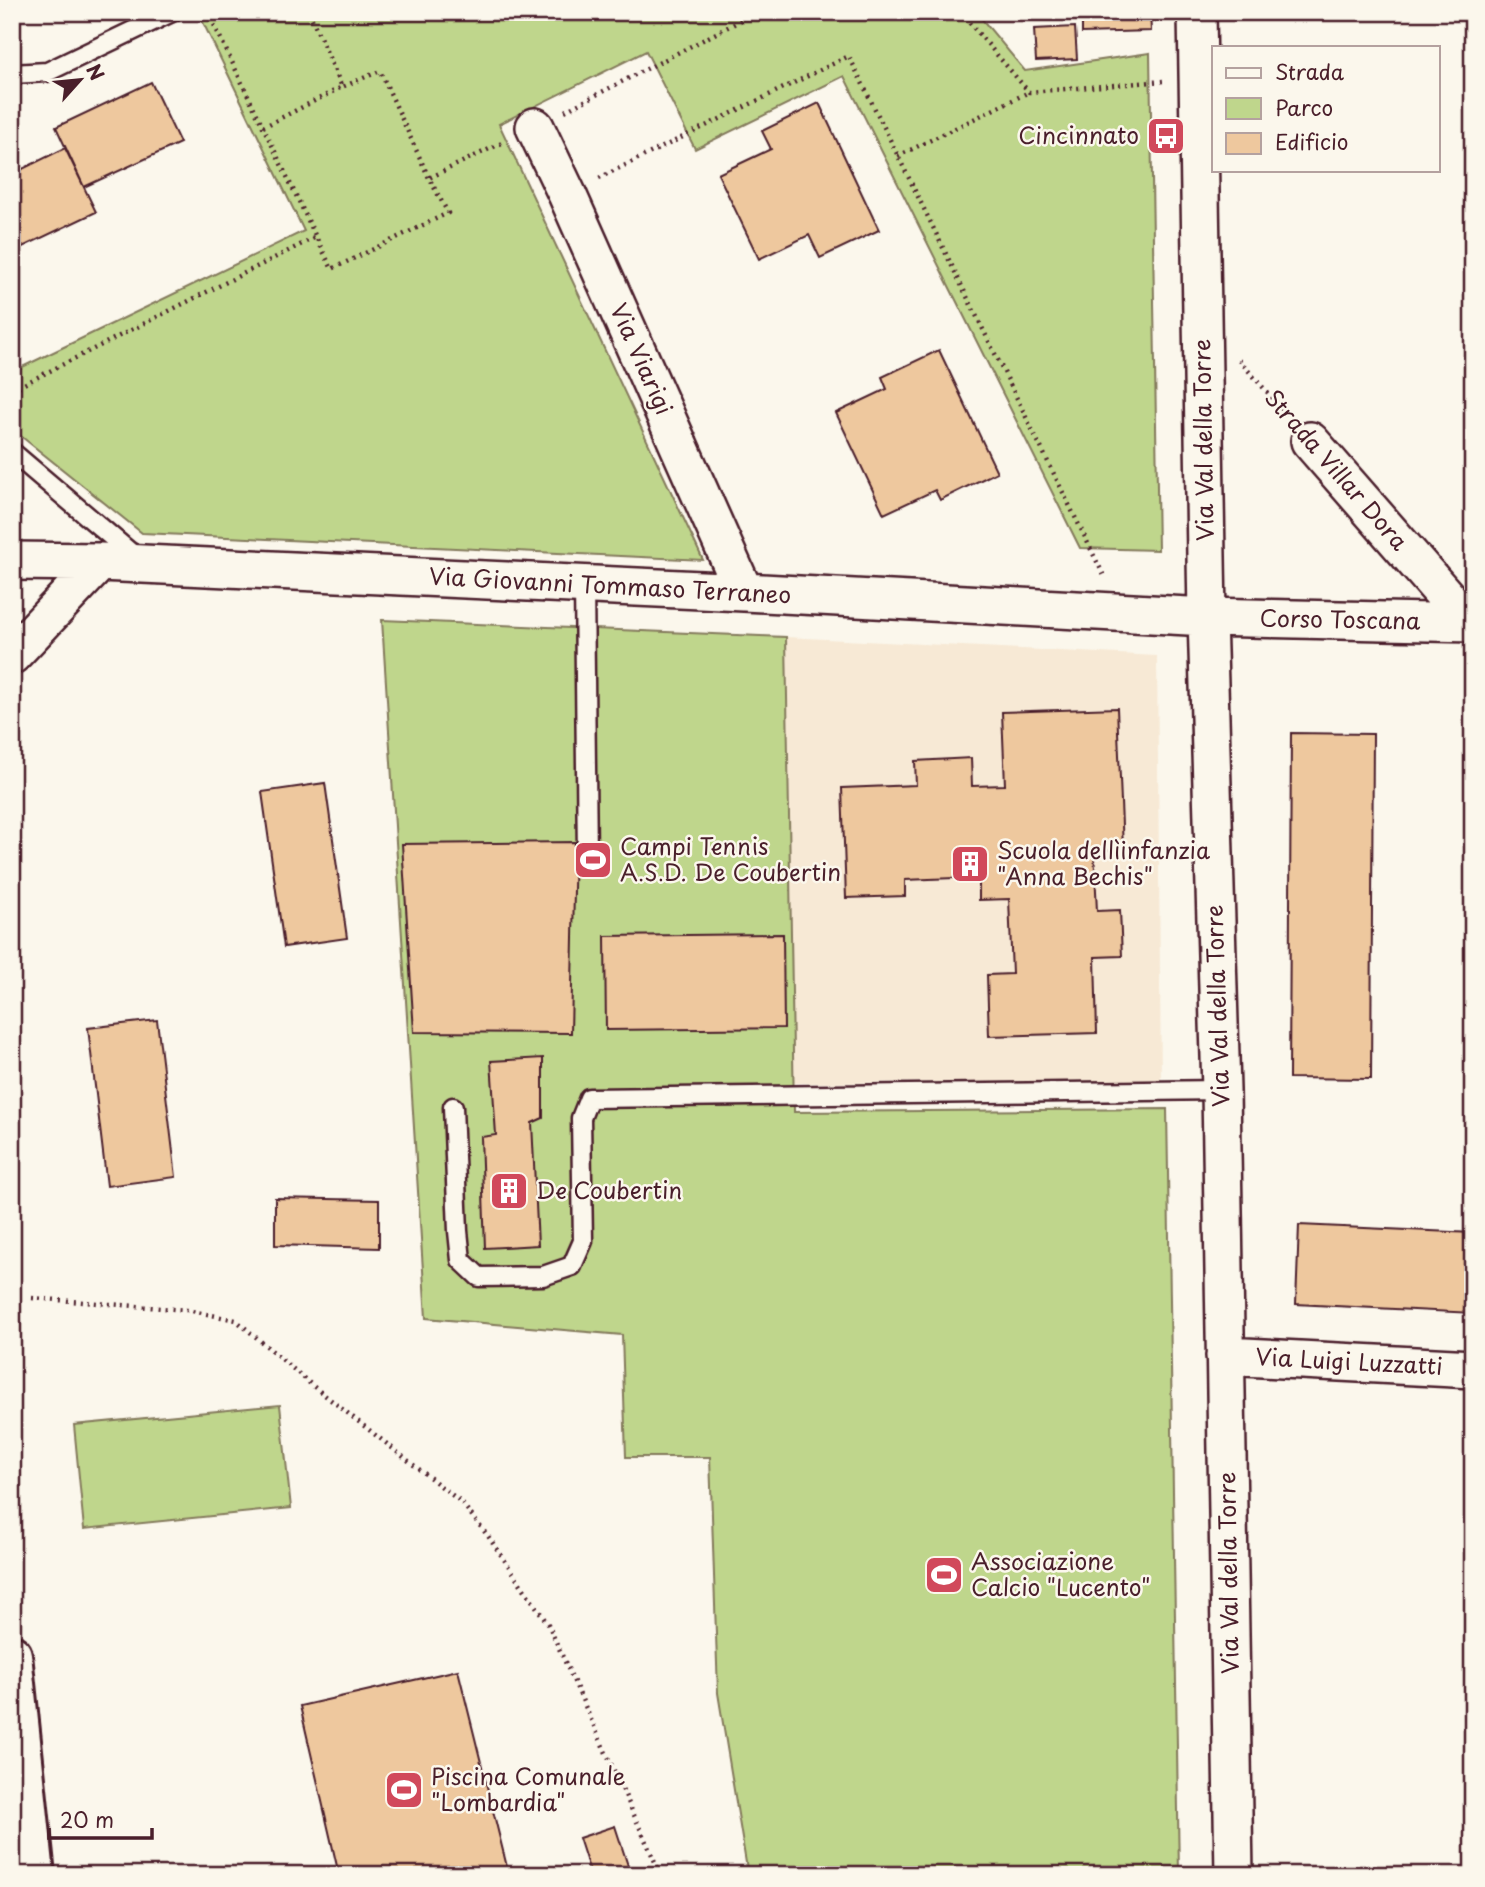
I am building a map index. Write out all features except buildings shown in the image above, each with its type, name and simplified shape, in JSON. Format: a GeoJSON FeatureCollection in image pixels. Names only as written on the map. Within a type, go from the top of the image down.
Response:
{"type":"FeatureCollection","features":[{"type":"Feature","properties":{"kind":"street","name":"Via Val della Torre"},"geometry":{"type":"LineString","coordinates":[[1197,12],[1207,617],[1221,1090],[1234,1875]]}},
{"type":"Feature","properties":{"kind":"street","name":"Via Viarigi"},"geometry":{"type":"LineString","coordinates":[[535,127],[744,592]]}},
{"type":"Feature","properties":{"kind":"street","name":"Strada Villar Dora"},"geometry":{"type":"LineString","coordinates":[[1310,441],[1471,623]]}},
{"type":"Feature","properties":{"kind":"street","name":"Via Giovanni Tommaso Terraneo"},"geometry":{"type":"LineString","coordinates":[[12,561],[100,562],[744,592],[1207,617]]}},
{"type":"Feature","properties":{"kind":"street"},"geometry":{"type":"LineString","coordinates":[[12,655],[100,562]]}},
{"type":"Feature","properties":{"kind":"street","name":"Corso Toscana"},"geometry":{"type":"LineString","coordinates":[[1207,617],[1471,623]]}},
{"type":"Feature","properties":{"kind":"street","name":"Via Luigi Luzzatti"},"geometry":{"type":"LineString","coordinates":[[1225,1356],[1473,1369]]}},
{"type":"Feature","properties":{"kind":"street"},"geometry":{"type":"LineString","coordinates":[[12,1655],[35,1875]]}},
{"type":"Feature","properties":{"kind":"lane"},"geometry":{"type":"LineString","coordinates":[[12,74],[47,72],[173,12]]}},
{"type":"Feature","properties":{"kind":"lane"},"geometry":{"type":"LineString","coordinates":[[12,452],[144,564]]}},
{"type":"Feature","properties":{"kind":"lane"},"geometry":{"type":"LineString","coordinates":[[584,585],[586,858]]}},
{"type":"Feature","properties":{"kind":"lane"},"geometry":{"type":"LineString","coordinates":[[453,1107],[457,1231],[461,1260],[479,1276],[543,1276],[572,1266],[583,1241],[581,1118],[589,1098],[1221,1090]]}},
{"type":"Feature","properties":{"kind":"path"},"geometry":{"type":"LineString","coordinates":[[208,12],[263,127],[316,237],[332,269],[448,213],[380,71],[263,127]]}},
{"type":"Feature","properties":{"kind":"path"},"geometry":{"type":"LineString","coordinates":[[309,12],[342,87]]}},
{"type":"Feature","properties":{"kind":"path"},"geometry":{"type":"LineString","coordinates":[[429,178],[535,127],[758,12]]}},
{"type":"Feature","properties":{"kind":"path"},"geometry":{"type":"LineString","coordinates":[[960,12],[1029,92]]}},
{"type":"Feature","properties":{"kind":"path"},"geometry":{"type":"LineString","coordinates":[[567,194],[849,56],[1122,613]]}},
{"type":"Feature","properties":{"kind":"path"},"geometry":{"type":"LineString","coordinates":[[898,156],[1029,92],[1198,78]]}},
{"type":"Feature","properties":{"kind":"path"},"geometry":{"type":"LineString","coordinates":[[12,390],[316,237]]}},
{"type":"Feature","properties":{"kind":"path","name":"Strada Villar Dora"},"geometry":{"type":"LineString","coordinates":[[1238,358],[1310,441]]}},
{"type":"Feature","properties":{"kind":"path"},"geometry":{"type":"LineString","coordinates":[[32,1298],[187,1310],[236,1320],[313,1386],[461,1502],[488,1536],[548,1625],[661,1875]]}},
{"type":"Feature","properties":{"kind":"shaded area"},"geometry":{"type":"Polygon","coordinates":[[[786,637],[1157,656],[1161,1081],[792,1083],[786,637]]]}},
{"type":"Feature","properties":{"kind":"green space"},"geometry":{"type":"Polygon","coordinates":[[[198,12],[976,12],[1025,71],[1150,53],[1158,550],[1080,548],[844,76],[695,149],[646,51],[499,124],[703,560],[142,533],[12,429],[12,372],[304,231],[198,12]]]}},
{"type":"Feature","properties":{"kind":"green space","name":"Associazione Calcio \"Lucento\""},"geometry":{"type":"Polygon","coordinates":[[[382,620],[786,637],[794,1112],[1167,1109],[1179,1875],[748,1875],[718,1693],[710,1457],[626,1457],[622,1335],[426,1318],[382,620]]]}},
{"type":"Feature","properties":{"kind":"green space"},"geometry":{"type":"Polygon","coordinates":[[[280,1405],[291,1508],[84,1529],[74,1425],[280,1405]]]}},
{"type":"Feature","properties":{"kind":"place","name":"Cincinnato"},"geometry":{"type":"Point","coordinates":[1166,136]}},
{"type":"Feature","properties":{"kind":"place","name":"Campi Tennis A.S.D. De Coubertin"},"geometry":{"type":"Point","coordinates":[593,860]}},
{"type":"Feature","properties":{"kind":"place","name":"Scuola dellìinfanzia \"Anna Bechis\""},"geometry":{"type":"Point","coordinates":[970,864]}},
{"type":"Feature","properties":{"kind":"place","name":"De Coubertin"},"geometry":{"type":"Point","coordinates":[509,1191]}},
{"type":"Feature","properties":{"kind":"place","name":"Associazione Calcio \"Lucento\""},"geometry":{"type":"Point","coordinates":[944,1575]}},
{"type":"Feature","properties":{"kind":"place","name":"Piscina Comunale \"Lombardia\""},"geometry":{"type":"Point","coordinates":[404,1790]}}]}
